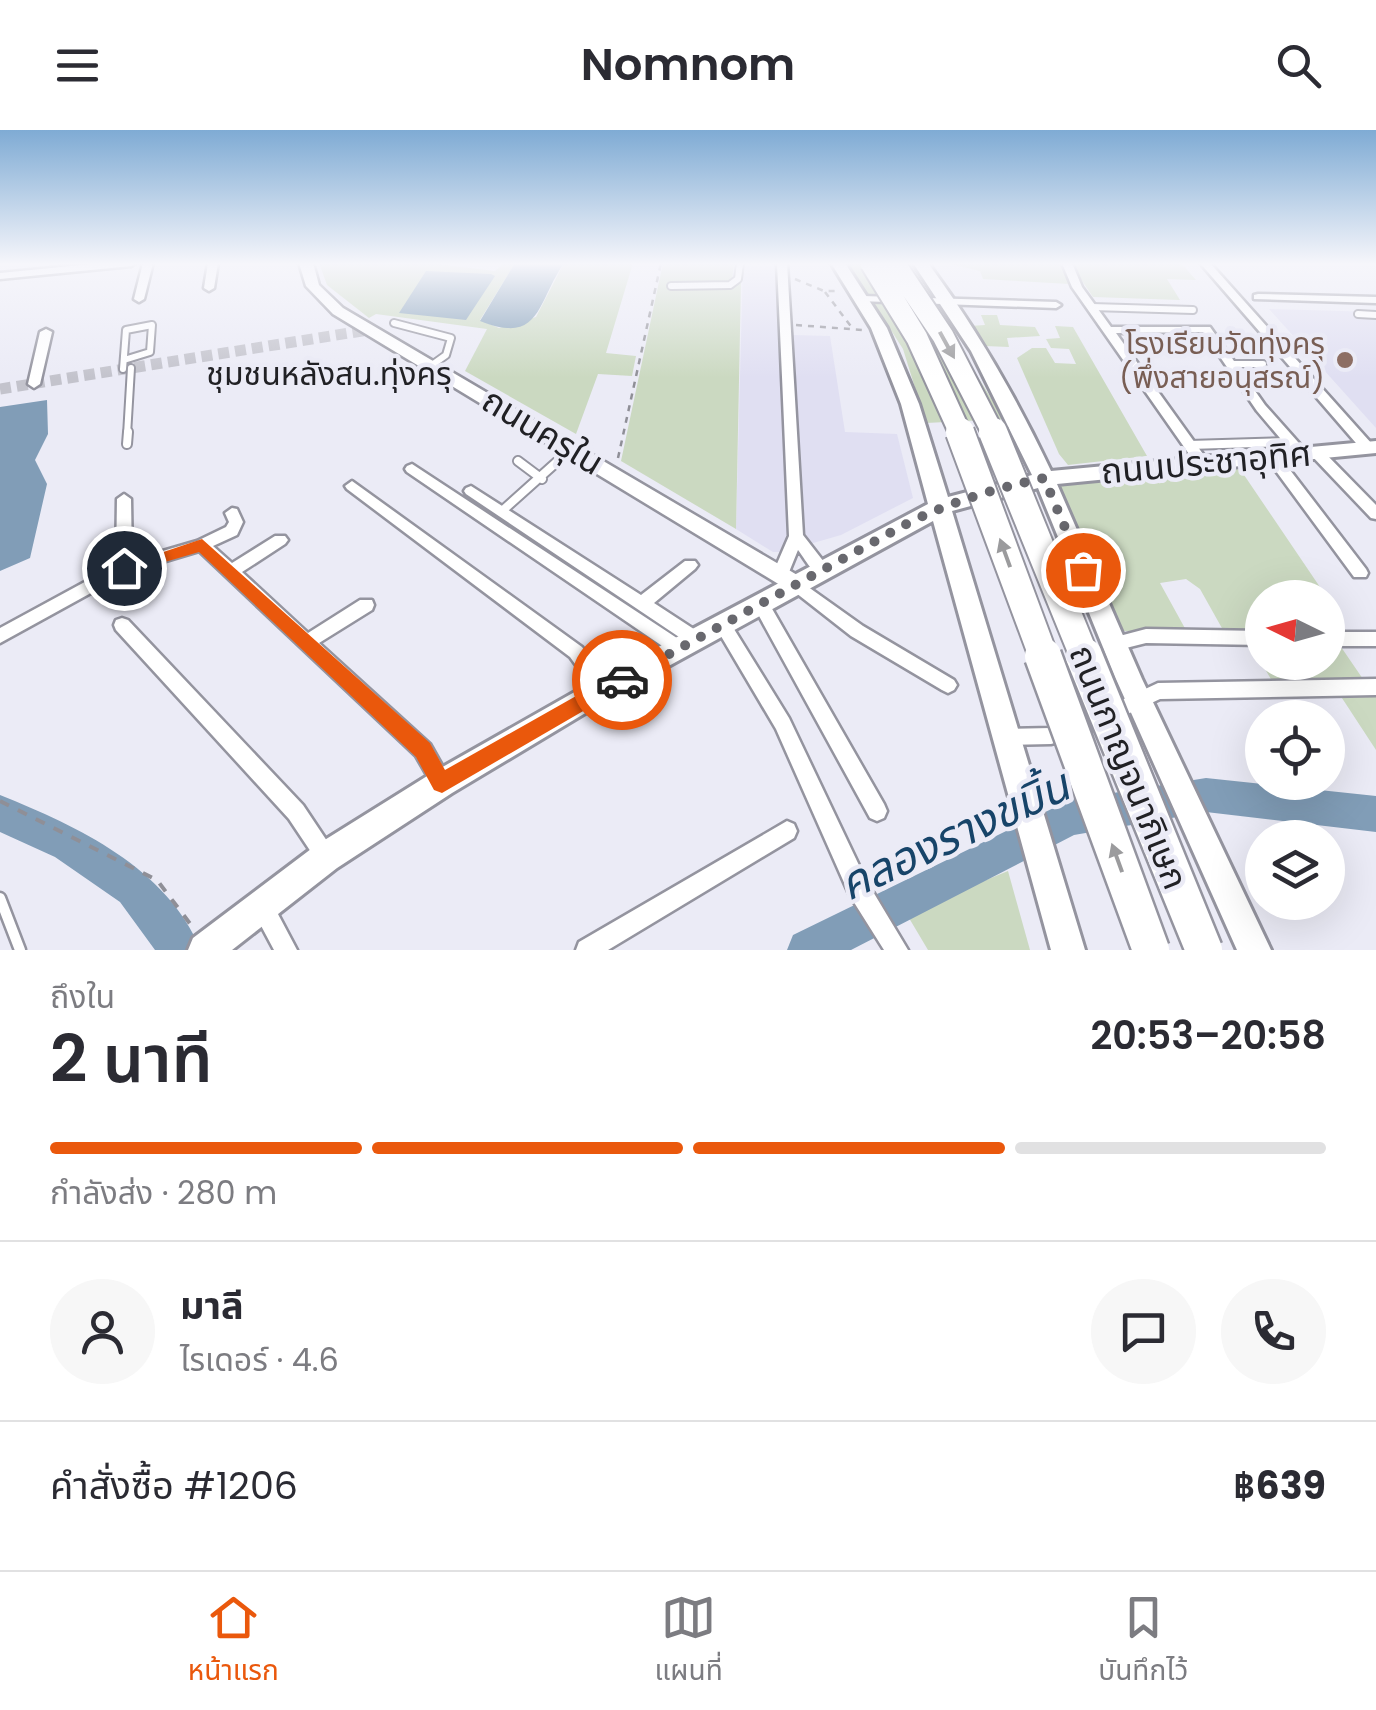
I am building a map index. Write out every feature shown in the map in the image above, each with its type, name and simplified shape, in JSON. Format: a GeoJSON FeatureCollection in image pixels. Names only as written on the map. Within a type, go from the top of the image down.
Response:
{"type":"FeatureCollection","features":[{"type":"Feature","properties":{"kind":"highway","name":"ถนนกาญจนาภิเษก"},"geometry":{"type":"LineString","coordinates":[[895,301],[918,338],[962,434],[1150,950]]}},
{"type":"Feature","properties":{"kind":"highway","name":"ถนนกาญจนาภิเษก"},"geometry":{"type":"LineString","coordinates":[[920,301],[943,336],[990,426],[1204,950]]}},
{"type":"Feature","properties":{"kind":"main road"},"geometry":{"type":"LineString","coordinates":[[864,301],[910,404],[1068,950]]}},
{"type":"Feature","properties":{"kind":"main road"},"geometry":{"type":"LineString","coordinates":[[950,303],[1004,392],[1254,950]]}},
{"type":"Feature","properties":{"kind":"main road","name":"ถนนประชาอุทิศ"},"geometry":{"type":"LineString","coordinates":[[206,938],[262,908],[326,857],[442,783],[604,689],[761,605],[789,579],[823,571],[941,507],[1044,478],[1195,453],[1272,456],[1303,449],[1371,447]]}},
{"type":"Feature","properties":{"kind":"street","name":"ถนนครุใน"},"geometry":{"type":"LineString","coordinates":[[325,301],[789,579]]}},
{"type":"Feature","properties":{"kind":"street"},"geometry":{"type":"LineString","coordinates":[[784,301],[796,536],[789,579],[857,631],[948,686]]}},
{"type":"Feature","properties":{"kind":"street"},"geometry":{"type":"LineString","coordinates":[[933,301],[1056,305]]}},
{"type":"Feature","properties":{"kind":"street"},"geometry":{"type":"LineString","coordinates":[[1089,301],[1195,453]]}},
{"type":"Feature","properties":{"kind":"street"},"geometry":{"type":"LineString","coordinates":[[1240,301],[1371,447]]}},
{"type":"Feature","properties":{"kind":"street"},"geometry":{"type":"LineString","coordinates":[[1107,330],[1206,329],[1230,364],[1303,449],[1376,514]]}},
{"type":"Feature","properties":{"kind":"street"},"geometry":{"type":"LineString","coordinates":[[34,384],[46,332]]}},
{"type":"Feature","properties":{"kind":"street"},"geometry":{"type":"LineString","coordinates":[[1272,456],[1360,573]]}},
{"type":"Feature","properties":{"kind":"street"},"geometry":{"type":"LineString","coordinates":[[412,469],[689,644]]}},
{"type":"Feature","properties":{"kind":"street"},"geometry":{"type":"LineString","coordinates":[[352,486],[576,652],[604,689]]}},
{"type":"Feature","properties":{"kind":"street"},"geometry":{"type":"LineString","coordinates":[[471,491],[641,604],[689,644]]}},
{"type":"Feature","properties":{"kind":"street"},"geometry":{"type":"LineString","coordinates":[[124,499],[124,568]]}},
{"type":"Feature","properties":{"kind":"street"},"geometry":{"type":"LineString","coordinates":[[0,636],[124,568],[202,546],[232,531],[236,522],[232,514]]}},
{"type":"Feature","properties":{"kind":"street"},"geometry":{"type":"LineString","coordinates":[[796,536],[823,571]]}},
{"type":"Feature","properties":{"kind":"street"},"geometry":{"type":"LineString","coordinates":[[230,572],[280,540]]}},
{"type":"Feature","properties":{"kind":"street"},"geometry":{"type":"LineString","coordinates":[[202,546],[423,750],[442,783]]}},
{"type":"Feature","properties":{"kind":"street"},"geometry":{"type":"LineString","coordinates":[[641,604],[690,565]]}},
{"type":"Feature","properties":{"kind":"street"},"geometry":{"type":"LineString","coordinates":[[306,642],[366,605]]}},
{"type":"Feature","properties":{"kind":"street"},"geometry":{"type":"LineString","coordinates":[[761,605],[876,811]]}},
{"type":"Feature","properties":{"kind":"street"},"geometry":{"type":"LineString","coordinates":[[122,626],[296,812],[326,857]]}},
{"type":"Feature","properties":{"kind":"street"},"geometry":{"type":"LineString","coordinates":[[723,626],[782,724],[858,888],[894,945]]}},
{"type":"Feature","properties":{"kind":"street"},"geometry":{"type":"LineString","coordinates":[[1114,644],[1146,636],[1245,638]]}},
{"type":"Feature","properties":{"kind":"street"},"geometry":{"type":"LineString","coordinates":[[1345,639],[1376,639]]}},
{"type":"Feature","properties":{"kind":"street"},"geometry":{"type":"LineString","coordinates":[[1005,738],[1051,736],[1080,728],[1158,690],[1376,688]]}},
{"type":"Feature","properties":{"kind":"street"},"geometry":{"type":"LineString","coordinates":[[586,950],[787,831]]}},
{"type":"Feature","properties":{"kind":"street"},"geometry":{"type":"LineString","coordinates":[[262,908],[286,950]]}},
{"type":"Feature","properties":{"kind":"lane"},"geometry":{"type":"LineString","coordinates":[[1092,307],[1193,310]]}},
{"type":"Feature","properties":{"kind":"lane"},"geometry":{"type":"LineString","coordinates":[[1358,314],[1376,315]]}},
{"type":"Feature","properties":{"kind":"lane"},"geometry":{"type":"LineString","coordinates":[[394,323],[451,338],[446,354],[432,364]]}},
{"type":"Feature","properties":{"kind":"lane"},"geometry":{"type":"LineString","coordinates":[[124,360],[150,352],[152,325],[126,330],[124,360],[127,444]]}},
{"type":"Feature","properties":{"kind":"lane"},"geometry":{"type":"LineString","coordinates":[[1230,364],[1264,364]]}},
{"type":"Feature","properties":{"kind":"lane"},"geometry":{"type":"LineString","coordinates":[[502,511],[572,448]]}},
{"type":"Feature","properties":{"kind":"lane"},"geometry":{"type":"LineString","coordinates":[[1195,453],[1303,449]]}},
{"type":"Feature","properties":{"kind":"lane"},"geometry":{"type":"LineString","coordinates":[[518,461],[542,479]]}},
{"type":"Feature","properties":{"kind":"lane"},"geometry":{"type":"LineString","coordinates":[[0,898],[20,950]]}},
{"type":"Feature","properties":{"kind":"path"},"geometry":{"type":"LineString","coordinates":[[607,469],[617,462],[653,301]]}},
{"type":"Feature","properties":{"kind":"path"},"geometry":{"type":"LineString","coordinates":[[832,301],[854,330]]}},
{"type":"Feature","properties":{"kind":"path"},"geometry":{"type":"LineString","coordinates":[[785,324],[854,330],[879,328]]}},
{"type":"Feature","properties":{"kind":"path"},"geometry":{"type":"LineString","coordinates":[[0,802],[157,880],[206,938]]}},
{"type":"Feature","properties":{"kind":"shaded area"},"geometry":{"type":"Polygon","coordinates":[[[742,301],[791,301],[792,335],[830,336],[845,432],[897,434],[913,498],[841,535],[782,552],[773,552],[736,529],[742,301]]]}},
{"type":"Feature","properties":{"kind":"shaded area","name":"โรงเรียนวัดทุ่งครุ (พึ่งสายอนุสรณ์)"},"geometry":{"type":"Polygon","coordinates":[[[1269,309],[1376,312],[1376,428],[1358,408],[1269,309]]]}},
{"type":"Feature","properties":{"kind":"green space"},"geometry":{"type":"Polygon","coordinates":[[[348,301],[492,301],[480,320],[499,328],[536,317],[544,301],[622,301],[606,353],[636,356],[632,376],[598,374],[576,434],[465,371],[487,329],[376,314],[369,318],[348,301]]]}},
{"type":"Feature","properties":{"kind":"green space"},"geometry":{"type":"Polygon","coordinates":[[[655,301],[741,301],[736,529],[621,461],[655,301]]]}},
{"type":"Feature","properties":{"kind":"green space"},"geometry":{"type":"Polygon","coordinates":[[[872,301],[931,301],[1004,419],[926,423],[903,349],[872,301]]]}},
{"type":"Feature","properties":{"kind":"green space"},"geometry":{"type":"Polygon","coordinates":[[[981,315],[997,315],[1000,325],[1035,327],[1040,336],[1007,338],[1009,347],[985,346],[970,326],[985,325],[981,315]]]}},
{"type":"Feature","properties":{"kind":"green space"},"geometry":{"type":"Polygon","coordinates":[[[1055,326],[1073,327],[1147,456],[1068,465],[1059,454],[1017,358],[1032,348],[1046,348],[1055,363],[1076,364],[1069,349],[1051,348],[1046,339],[1060,338],[1055,326]]]}},
{"type":"Feature","properties":{"kind":"green space"},"geometry":{"type":"Polygon","coordinates":[[[1240,469],[1315,580],[1245,580],[1245,632],[1223,630],[1200,589],[1186,579],[1160,583],[1187,632],[1123,631],[1057,481],[1240,469]]]}},
{"type":"Feature","properties":{"kind":"green space"},"geometry":{"type":"Polygon","coordinates":[[[1345,653],[1365,682],[1272,681],[1345,680],[1345,653]]]}},
{"type":"Feature","properties":{"kind":"green space"},"geometry":{"type":"Polygon","coordinates":[[[1376,694],[1376,750],[1345,700],[1340,695],[1376,694]]]}},
{"type":"Feature","properties":{"kind":"green space"},"geometry":{"type":"Polygon","coordinates":[[[1008,871],[1030,950],[928,950],[906,913],[1008,871]]]}},
{"type":"Feature","properties":{"kind":"water"},"geometry":{"type":"Polygon","coordinates":[[[407,301],[478,301],[466,320],[399,313],[407,301]]]}},
{"type":"Feature","properties":{"kind":"water"},"geometry":{"type":"Polygon","coordinates":[[[492,301],[543,301],[526,324],[515,328],[480,321],[492,301]]]}},
{"type":"Feature","properties":{"kind":"water"},"geometry":{"type":"Polygon","coordinates":[[[47,400],[48,434],[35,460],[47,484],[30,558],[0,571],[0,407],[47,400]]]}},
{"type":"Feature","properties":{"kind":"waterway","name":"คลองรางขมิ้น"},"geometry":{"type":"LineString","coordinates":[[808,950],[1070,818],[1206,795],[1376,814]]}},
{"type":"Feature","properties":{"kind":"waterway","name":"คลองรางขมิ้น"},"geometry":{"type":"LineString","coordinates":[[0,813],[68,844],[134,888],[180,950]]}},
{"type":"Feature","properties":{"kind":"tunnel"},"geometry":{"type":"LineString","coordinates":[[0,389],[368,330]]}},
{"type":"Feature","properties":{"kind":"way so far"},"geometry":{"type":"LineString","coordinates":[[622,680],[910,522],[957,501],[1018,484],[1044,478],[1083,570]]}},
{"type":"Feature","properties":{"kind":"place","name":"โรงเรียนวัดทุ่งครุ (พึ่งสายอนุสรณ์)"},"geometry":{"type":"Point","coordinates":[1345,360]}},
{"type":"Feature","properties":{"kind":"district","name":"ชุมชนหลังสน.ทุ่งครุ"},"geometry":{"type":"Point","coordinates":[329,373]}},
{"type":"Feature","properties":{"kind":"route"},"geometry":{"type":"LineString","coordinates":[[124,568],[160,554],[202,546],[423,750],[442,783],[622,680]]}}]}
